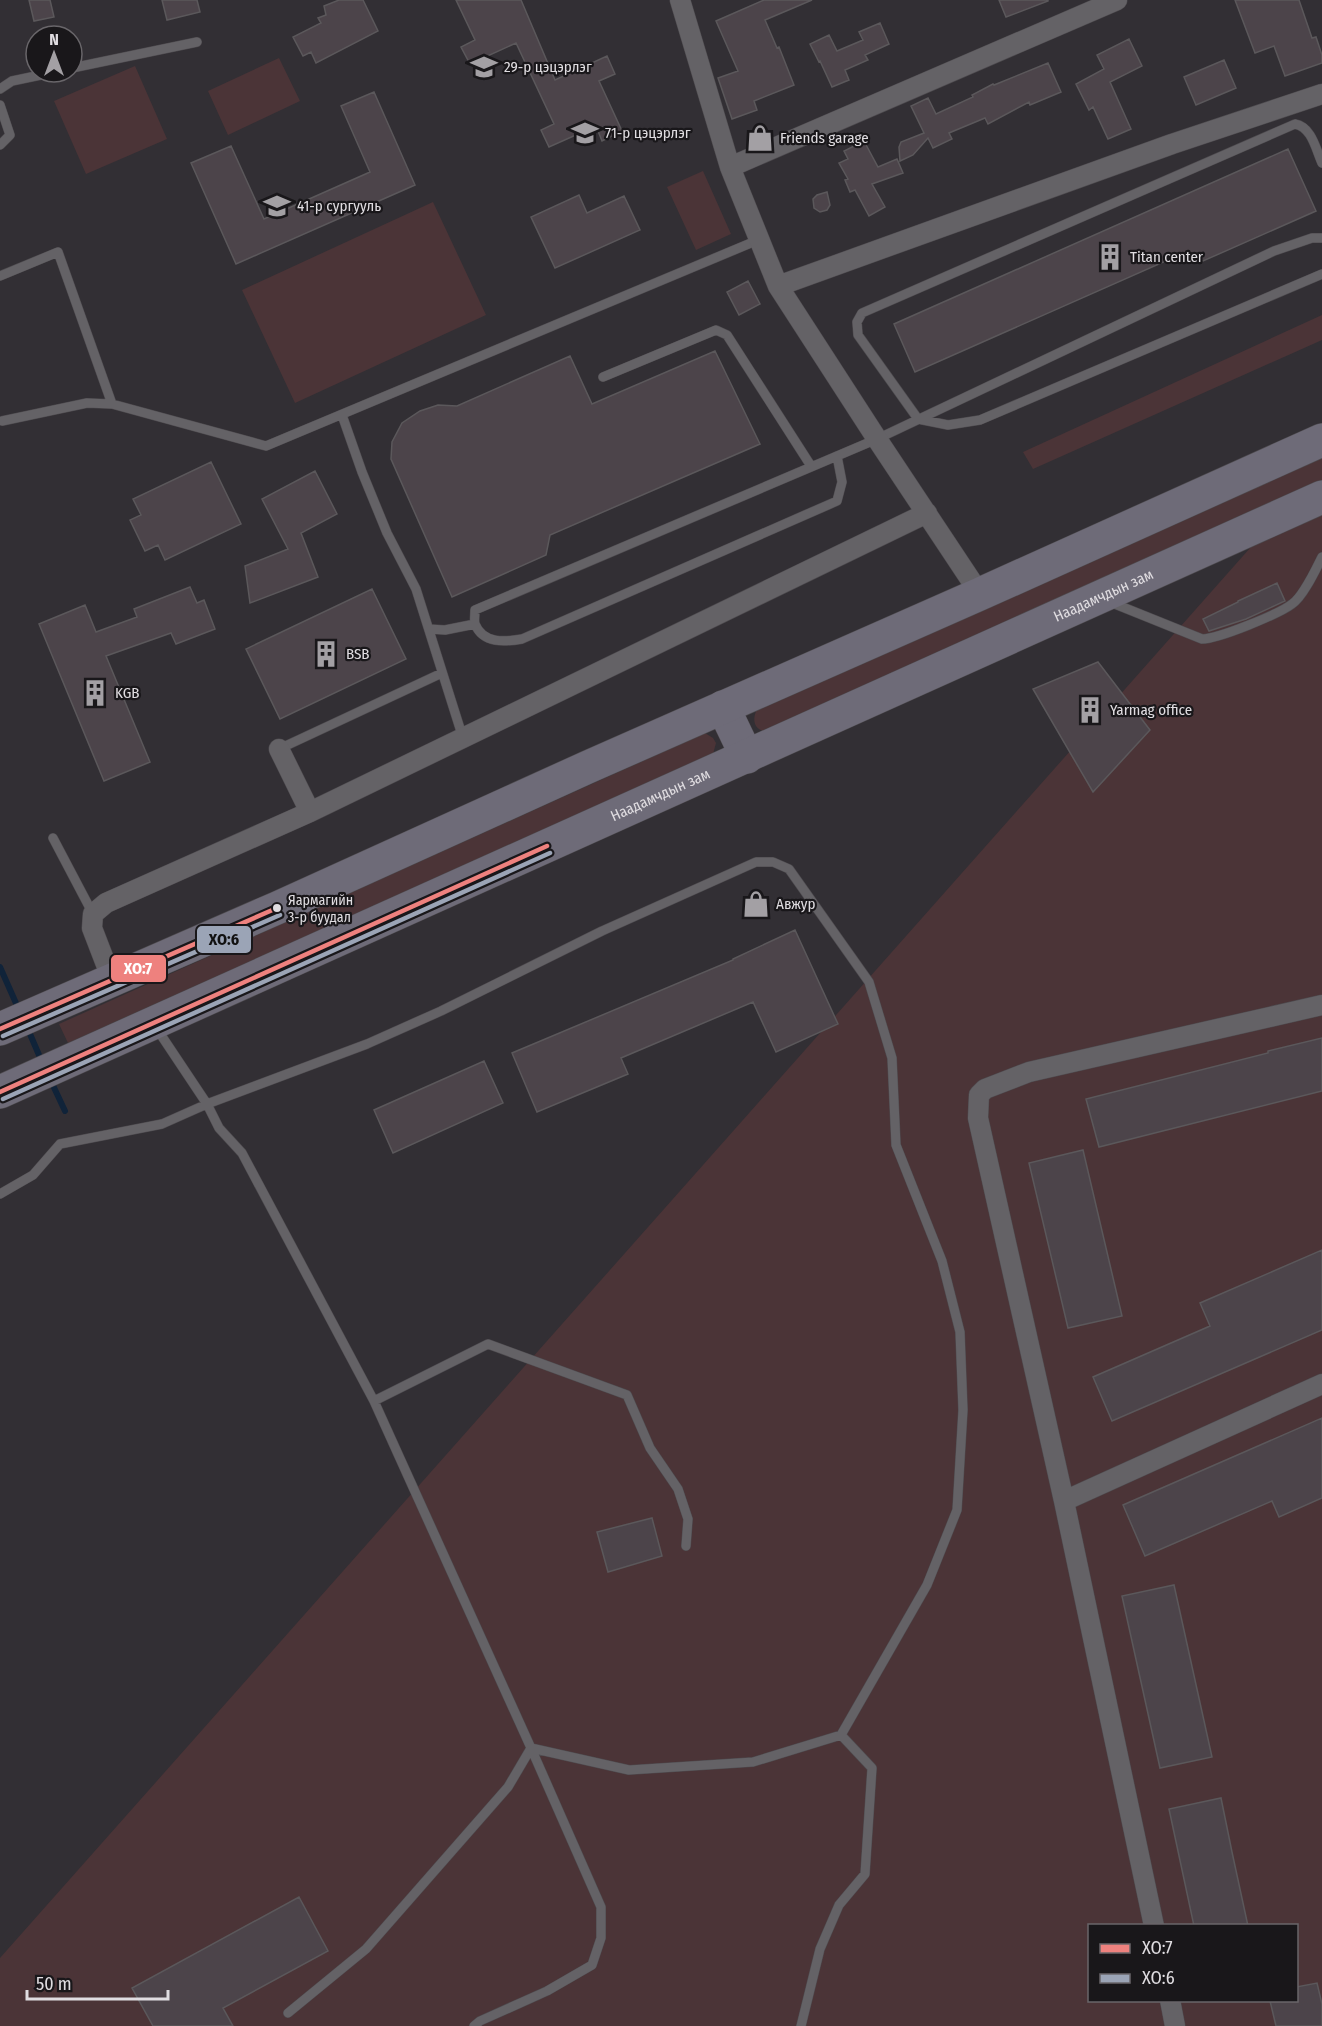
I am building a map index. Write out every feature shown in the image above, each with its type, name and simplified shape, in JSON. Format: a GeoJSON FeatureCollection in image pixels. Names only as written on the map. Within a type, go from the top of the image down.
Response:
{"type":"FeatureCollection","features":[{"type":"Feature","properties":{"kind":"highway"},"geometry":{"type":"LineString","coordinates":[[0,1029],[370,867],[1322,440]]}},
{"type":"Feature","properties":{"kind":"highway","name":"Наадамчдын зам"},"geometry":{"type":"LineString","coordinates":[[12,1086],[1322,497]]}},
{"type":"Feature","properties":{"kind":"highway"},"geometry":{"type":"LineString","coordinates":[[723,707],[747,757]]}},
{"type":"Feature","properties":{"kind":"street"},"geometry":{"type":"LineString","coordinates":[[680,0],[730,168],[778,286],[980,594]]}},
{"type":"Feature","properties":{"kind":"street"},"geometry":{"type":"LineString","coordinates":[[730,168],[1117,0]]}},
{"type":"Feature","properties":{"kind":"street"},"geometry":{"type":"LineString","coordinates":[[778,286],[1172,144],[1322,94]]}},
{"type":"Feature","properties":{"kind":"street"},"geometry":{"type":"LineString","coordinates":[[112,980],[92,928],[93,914],[105,903],[310,812],[927,513]]}},
{"type":"Feature","properties":{"kind":"street"},"geometry":{"type":"LineString","coordinates":[[279,748],[310,812]]}},
{"type":"Feature","properties":{"kind":"street"},"geometry":{"type":"LineString","coordinates":[[1154,1924],[1064,1501],[978,1118],[979,1095],[985,1089],[1029,1072],[1322,1005]]}},
{"type":"Feature","properties":{"kind":"street"},"geometry":{"type":"LineString","coordinates":[[1064,1501],[1322,1384]]}},
{"type":"Feature","properties":{"kind":"street"},"geometry":{"type":"LineString","coordinates":[[1170,2002],[1175,2026]]}},
{"type":"Feature","properties":{"kind":"lane"},"geometry":{"type":"LineString","coordinates":[[84,66],[197,42]]}},
{"type":"Feature","properties":{"kind":"lane"},"geometry":{"type":"LineString","coordinates":[[0,88],[12,81],[24,78]]}},
{"type":"Feature","properties":{"kind":"lane"},"geometry":{"type":"LineString","coordinates":[[0,105],[10,135],[0,145]]}},
{"type":"Feature","properties":{"kind":"lane"},"geometry":{"type":"LineString","coordinates":[[1322,163],[1309,132],[1302,125],[1295,124],[862,313],[857,322],[858,335],[918,419],[948,424],[980,420],[1322,274]]}},
{"type":"Feature","properties":{"kind":"lane"},"geometry":{"type":"LineString","coordinates":[[837,456],[842,482],[837,501],[522,639],[503,643],[485,637],[475,624],[475,610],[811,466],[877,439],[1274,251],[1312,238],[1322,238]]}},
{"type":"Feature","properties":{"kind":"lane"},"geometry":{"type":"LineString","coordinates":[[2,421],[87,403],[112,404],[266,446],[758,240]]}},
{"type":"Feature","properties":{"kind":"lane"},"geometry":{"type":"LineString","coordinates":[[0,276],[58,252],[112,404]]}},
{"type":"Feature","properties":{"kind":"lane"},"geometry":{"type":"LineString","coordinates":[[603,377],[716,330],[727,335],[811,466]]}},
{"type":"Feature","properties":{"kind":"lane"},"geometry":{"type":"LineString","coordinates":[[342,415],[387,533],[416,589],[464,738]]}},
{"type":"Feature","properties":{"kind":"lane"},"geometry":{"type":"LineString","coordinates":[[1099,598],[1202,639],[1209,639],[1245,627],[1293,604],[1312,577],[1322,557]]}},
{"type":"Feature","properties":{"kind":"lane"},"geometry":{"type":"LineString","coordinates":[[429,629],[445,630],[475,624]]}},
{"type":"Feature","properties":{"kind":"lane"},"geometry":{"type":"LineString","coordinates":[[279,748],[442,673]]}},
{"type":"Feature","properties":{"kind":"lane"},"geometry":{"type":"LineString","coordinates":[[53,838],[93,914]]}},
{"type":"Feature","properties":{"kind":"lane"},"geometry":{"type":"LineString","coordinates":[[0,1194],[33,1175],[60,1144],[162,1124],[207,1104],[367,1044],[441,1011],[602,931],[756,862],[773,862],[789,869],[869,982],[892,1058],[896,1145],[942,1261],[960,1332],[963,1410],[957,1510],[927,1585],[841,1735],[753,1762],[629,1770],[531,1748]]}},
{"type":"Feature","properties":{"kind":"lane"},"geometry":{"type":"LineString","coordinates":[[153,1023],[207,1104],[219,1128],[242,1153],[374,1401],[601,1907],[601,1938],[592,1965],[548,1991],[480,2021],[474,2026]]}},
{"type":"Feature","properties":{"kind":"lane"},"geometry":{"type":"LineString","coordinates":[[374,1401],[488,1344],[627,1395],[650,1448],[678,1489],[688,1519],[686,1546]]}},
{"type":"Feature","properties":{"kind":"lane"},"geometry":{"type":"LineString","coordinates":[[801,2026],[820,1949],[839,1905],[865,1874],[872,1768],[841,1735]]}},
{"type":"Feature","properties":{"kind":"lane"},"geometry":{"type":"LineString","coordinates":[[288,2013],[366,1949],[508,1787],[531,1748]]}},
{"type":"Feature","properties":{"kind":"shaded area"},"geometry":{"type":"Polygon","coordinates":[[[279,58],[300,101],[228,135],[208,91],[279,58]]]}},
{"type":"Feature","properties":{"kind":"shaded area"},"geometry":{"type":"Polygon","coordinates":[[[135,66],[167,139],[86,174],[54,101],[135,66]]]}},
{"type":"Feature","properties":{"kind":"shaded area"},"geometry":{"type":"Polygon","coordinates":[[[703,171],[731,234],[696,250],[667,187],[703,171]]]}},
{"type":"Feature","properties":{"kind":"shaded area"},"geometry":{"type":"Polygon","coordinates":[[[433,202],[486,315],[295,403],[242,290],[433,202]]]}},
{"type":"Feature","properties":{"kind":"shaded area"},"geometry":{"type":"Polygon","coordinates":[[[1322,315],[1322,340],[1033,469],[1023,452],[1322,315]]]}},
{"type":"Feature","properties":{"kind":"shaded area"},"geometry":{"type":"Polygon","coordinates":[[[1322,456],[1322,2026],[0,2026],[0,1958],[1298,494],[769,732],[757,728],[754,718],[757,709],[1322,456]]]}},
{"type":"Feature","properties":{"kind":"shaded area"},"geometry":{"type":"Polygon","coordinates":[[[705,733],[716,743],[713,754],[68,1043],[59,1024],[705,733]]]}},
{"type":"Feature","properties":{"kind":"building"},"geometry":{"type":"Polygon","coordinates":[[[29,0],[50,0],[54,17],[34,21],[29,0]]]}},
{"type":"Feature","properties":{"kind":"building"},"geometry":{"type":"Polygon","coordinates":[[[162,0],[197,0],[200,12],[167,20],[162,0]]]}},
{"type":"Feature","properties":{"kind":"building"},"geometry":{"type":"Polygon","coordinates":[[[339,0],[363,0],[378,31],[316,63],[311,52],[303,56],[293,37],[321,23],[318,18],[326,15],[324,6],[339,0]]]}},
{"type":"Feature","properties":{"kind":"building"},"geometry":{"type":"Polygon","coordinates":[[[456,0],[521,0],[555,80],[607,56],[615,74],[599,81],[622,131],[602,141],[596,126],[549,147],[541,130],[554,124],[516,43],[470,64],[461,47],[475,40],[456,0]]]}},
{"type":"Feature","properties":{"kind":"building"},"geometry":{"type":"Polygon","coordinates":[[[764,0],[812,0],[765,20],[794,85],[754,101],[757,110],[732,119],[718,78],[738,71],[716,21],[764,0]]]}},
{"type":"Feature","properties":{"kind":"building"},"geometry":{"type":"Polygon","coordinates":[[[999,0],[1048,0],[1048,1],[1006,17],[999,0]]]}},
{"type":"Feature","properties":{"kind":"building"},"geometry":{"type":"Polygon","coordinates":[[[1235,0],[1299,0],[1312,38],[1316,37],[1322,63],[1285,76],[1274,46],[1255,53],[1235,0]]]}},
{"type":"Feature","properties":{"kind":"building"},"geometry":{"type":"Polygon","coordinates":[[[880,23],[889,44],[865,55],[868,60],[845,70],[849,80],[832,87],[810,44],[829,35],[837,51],[863,40],[859,32],[880,23]]]}},
{"type":"Feature","properties":{"kind":"building"},"geometry":{"type":"Polygon","coordinates":[[[1129,39],[1142,66],[1110,82],[1131,129],[1108,139],[1093,107],[1089,110],[1076,84],[1104,69],[1097,55],[1129,39]]]}},
{"type":"Feature","properties":{"kind":"building"},"geometry":{"type":"Polygon","coordinates":[[[1224,60],[1236,88],[1196,105],[1184,77],[1224,60]]]}},
{"type":"Feature","properties":{"kind":"building"},"geometry":{"type":"Polygon","coordinates":[[[1048,63],[1061,92],[1030,105],[1029,102],[988,124],[985,118],[949,133],[952,139],[933,148],[928,138],[913,155],[900,161],[901,142],[924,133],[911,106],[928,98],[936,114],[973,97],[972,95],[993,84],[1048,63]]]}},
{"type":"Feature","properties":{"kind":"building"},"geometry":{"type":"Polygon","coordinates":[[[374,92],[415,185],[236,264],[191,163],[231,146],[264,219],[370,172],[341,106],[374,92]]]}},
{"type":"Feature","properties":{"kind":"building"},"geometry":{"type":"Polygon","coordinates":[[[864,141],[878,167],[897,159],[903,173],[872,184],[885,207],[869,216],[855,190],[850,192],[845,180],[848,179],[839,163],[848,159],[844,151],[864,141]]]}},
{"type":"Feature","properties":{"kind":"building","name":"Titan center"},"geometry":{"type":"Polygon","coordinates":[[[1288,149],[1316,211],[1203,261],[1186,252],[915,372],[894,324],[1288,149]]]}},
{"type":"Feature","properties":{"kind":"building"},"geometry":{"type":"Polygon","coordinates":[[[827,192],[830,205],[827,210],[820,212],[814,208],[813,199],[827,192]]]}},
{"type":"Feature","properties":{"kind":"building"},"geometry":{"type":"Polygon","coordinates":[[[579,195],[587,213],[624,196],[640,230],[555,268],[531,217],[579,195]]]}},
{"type":"Feature","properties":{"kind":"building"},"geometry":{"type":"Polygon","coordinates":[[[748,281],[760,304],[739,315],[727,292],[748,281]]]}},
{"type":"Feature","properties":{"kind":"building"},"geometry":{"type":"Polygon","coordinates":[[[715,351],[760,444],[550,535],[546,555],[452,597],[391,459],[392,442],[402,423],[420,411],[438,405],[457,406],[570,356],[592,404],[715,351]]]}},
{"type":"Feature","properties":{"kind":"building"},"geometry":{"type":"Polygon","coordinates":[[[211,462],[241,524],[165,560],[158,545],[145,551],[130,520],[141,515],[133,499],[211,462]]]}},
{"type":"Feature","properties":{"kind":"building"},"geometry":{"type":"Polygon","coordinates":[[[315,471],[337,514],[301,533],[318,577],[250,603],[245,566],[288,549],[262,499],[315,471]]]}},
{"type":"Feature","properties":{"kind":"building"},"geometry":{"type":"Polygon","coordinates":[[[1277,583],[1285,601],[1246,619],[1209,631],[1203,619],[1277,583]]]}},
{"type":"Feature","properties":{"kind":"building","name":"KGB"},"geometry":{"type":"Polygon","coordinates":[[[190,587],[197,603],[204,600],[215,629],[176,644],[171,633],[106,656],[150,762],[104,781],[39,624],[85,605],[96,632],[137,617],[134,609],[190,587]]]}},
{"type":"Feature","properties":{"kind":"building","name":"BSB"},"geometry":{"type":"Polygon","coordinates":[[[372,589],[406,659],[280,719],[246,649],[372,589]]]}},
{"type":"Feature","properties":{"kind":"building","name":"Yarmag office"},"geometry":{"type":"Polygon","coordinates":[[[1098,662],[1150,730],[1093,792],[1033,689],[1098,662]]]}},
{"type":"Feature","properties":{"kind":"building"},"geometry":{"type":"Polygon","coordinates":[[[795,930],[838,1024],[776,1052],[753,1002],[621,1058],[628,1074],[537,1112],[512,1053],[733,960],[795,930]]]}},
{"type":"Feature","properties":{"kind":"building"},"geometry":{"type":"Polygon","coordinates":[[[1322,1038],[1322,1091],[1099,1147],[1086,1099],[1322,1038]]]}},
{"type":"Feature","properties":{"kind":"building"},"geometry":{"type":"Polygon","coordinates":[[[484,1061],[503,1103],[393,1153],[374,1110],[484,1061]]]}},
{"type":"Feature","properties":{"kind":"building"},"geometry":{"type":"Polygon","coordinates":[[[1083,1150],[1122,1316],[1068,1328],[1029,1163],[1083,1150]]]}},
{"type":"Feature","properties":{"kind":"building"},"geometry":{"type":"Polygon","coordinates":[[[1322,1250],[1322,1330],[1112,1421],[1093,1377],[1210,1326],[1200,1303],[1322,1250]]]}},
{"type":"Feature","properties":{"kind":"building"},"geometry":{"type":"Polygon","coordinates":[[[1322,1418],[1322,1498],[1279,1517],[1272,1501],[1145,1556],[1123,1505],[1322,1418]]]}},
{"type":"Feature","properties":{"kind":"building"},"geometry":{"type":"Polygon","coordinates":[[[652,1518],[662,1556],[608,1572],[597,1532],[652,1518]]]}},
{"type":"Feature","properties":{"kind":"building"},"geometry":{"type":"Polygon","coordinates":[[[1174,1585],[1212,1757],[1160,1768],[1122,1596],[1174,1585]]]}},
{"type":"Feature","properties":{"kind":"building"},"geometry":{"type":"Polygon","coordinates":[[[1221,1798],[1248,1924],[1194,1924],[1169,1809],[1221,1798]]]}},
{"type":"Feature","properties":{"kind":"building"},"geometry":{"type":"Polygon","coordinates":[[[299,1897],[328,1951],[223,2008],[233,2026],[153,2026],[132,1988],[299,1897]]]}},
{"type":"Feature","properties":{"kind":"building"},"geometry":{"type":"Polygon","coordinates":[[[1317,1983],[1322,2004],[1322,2026],[1276,2026],[1270,2002],[1298,2002],[1298,1987],[1317,1983]]]}},
{"type":"Feature","properties":{"kind":"waterway"},"geometry":{"type":"LineString","coordinates":[[0,967],[19,1010]]}},
{"type":"Feature","properties":{"kind":"waterway"},"geometry":{"type":"LineString","coordinates":[[27,1027],[42,1062]]}},
{"type":"Feature","properties":{"kind":"waterway"},"geometry":{"type":"LineString","coordinates":[[50,1079],[65,1111]]}},
{"type":"Feature","properties":{"kind":"transit line","name":"ХО:7"},"geometry":{"type":"LineString","coordinates":[[0,1092],[547,846]]}},
{"type":"Feature","properties":{"kind":"transit line","name":"ХО:6"},"geometry":{"type":"LineString","coordinates":[[3,1099],[550,853]]}},
{"type":"Feature","properties":{"kind":"transit line","name":"ХО:7"},"geometry":{"type":"LineString","coordinates":[[0,1029],[277,908]]}},
{"type":"Feature","properties":{"kind":"transit line","name":"ХО:6"},"geometry":{"type":"LineString","coordinates":[[3,1036],[280,915]]}},
{"type":"Feature","properties":{"kind":"place","name":"29-р цэцэрлэг"},"geometry":{"type":"Point","coordinates":[484,67]}},
{"type":"Feature","properties":{"kind":"place","name":"71-р цэцэрлэг"},"geometry":{"type":"Point","coordinates":[585,133]}},
{"type":"Feature","properties":{"kind":"place","name":"Friends garage"},"geometry":{"type":"Point","coordinates":[760,138]}},
{"type":"Feature","properties":{"kind":"place","name":"41-р сургууль"},"geometry":{"type":"Point","coordinates":[277,206]}},
{"type":"Feature","properties":{"kind":"place","name":"Titan center"},"geometry":{"type":"Point","coordinates":[1110,257]}},
{"type":"Feature","properties":{"kind":"place","name":"BSB"},"geometry":{"type":"Point","coordinates":[326,654]}},
{"type":"Feature","properties":{"kind":"place","name":"KGB"},"geometry":{"type":"Point","coordinates":[95,693]}},
{"type":"Feature","properties":{"kind":"place","name":"Yarmag office"},"geometry":{"type":"Point","coordinates":[1090,710]}},
{"type":"Feature","properties":{"kind":"place","name":"Авжур"},"geometry":{"type":"Point","coordinates":[756,904]}},
{"type":"Feature","properties":{"kind":"place","name":"Яармагийн 3-р буудал"},"geometry":{"type":"Point","coordinates":[277,908]}}]}
